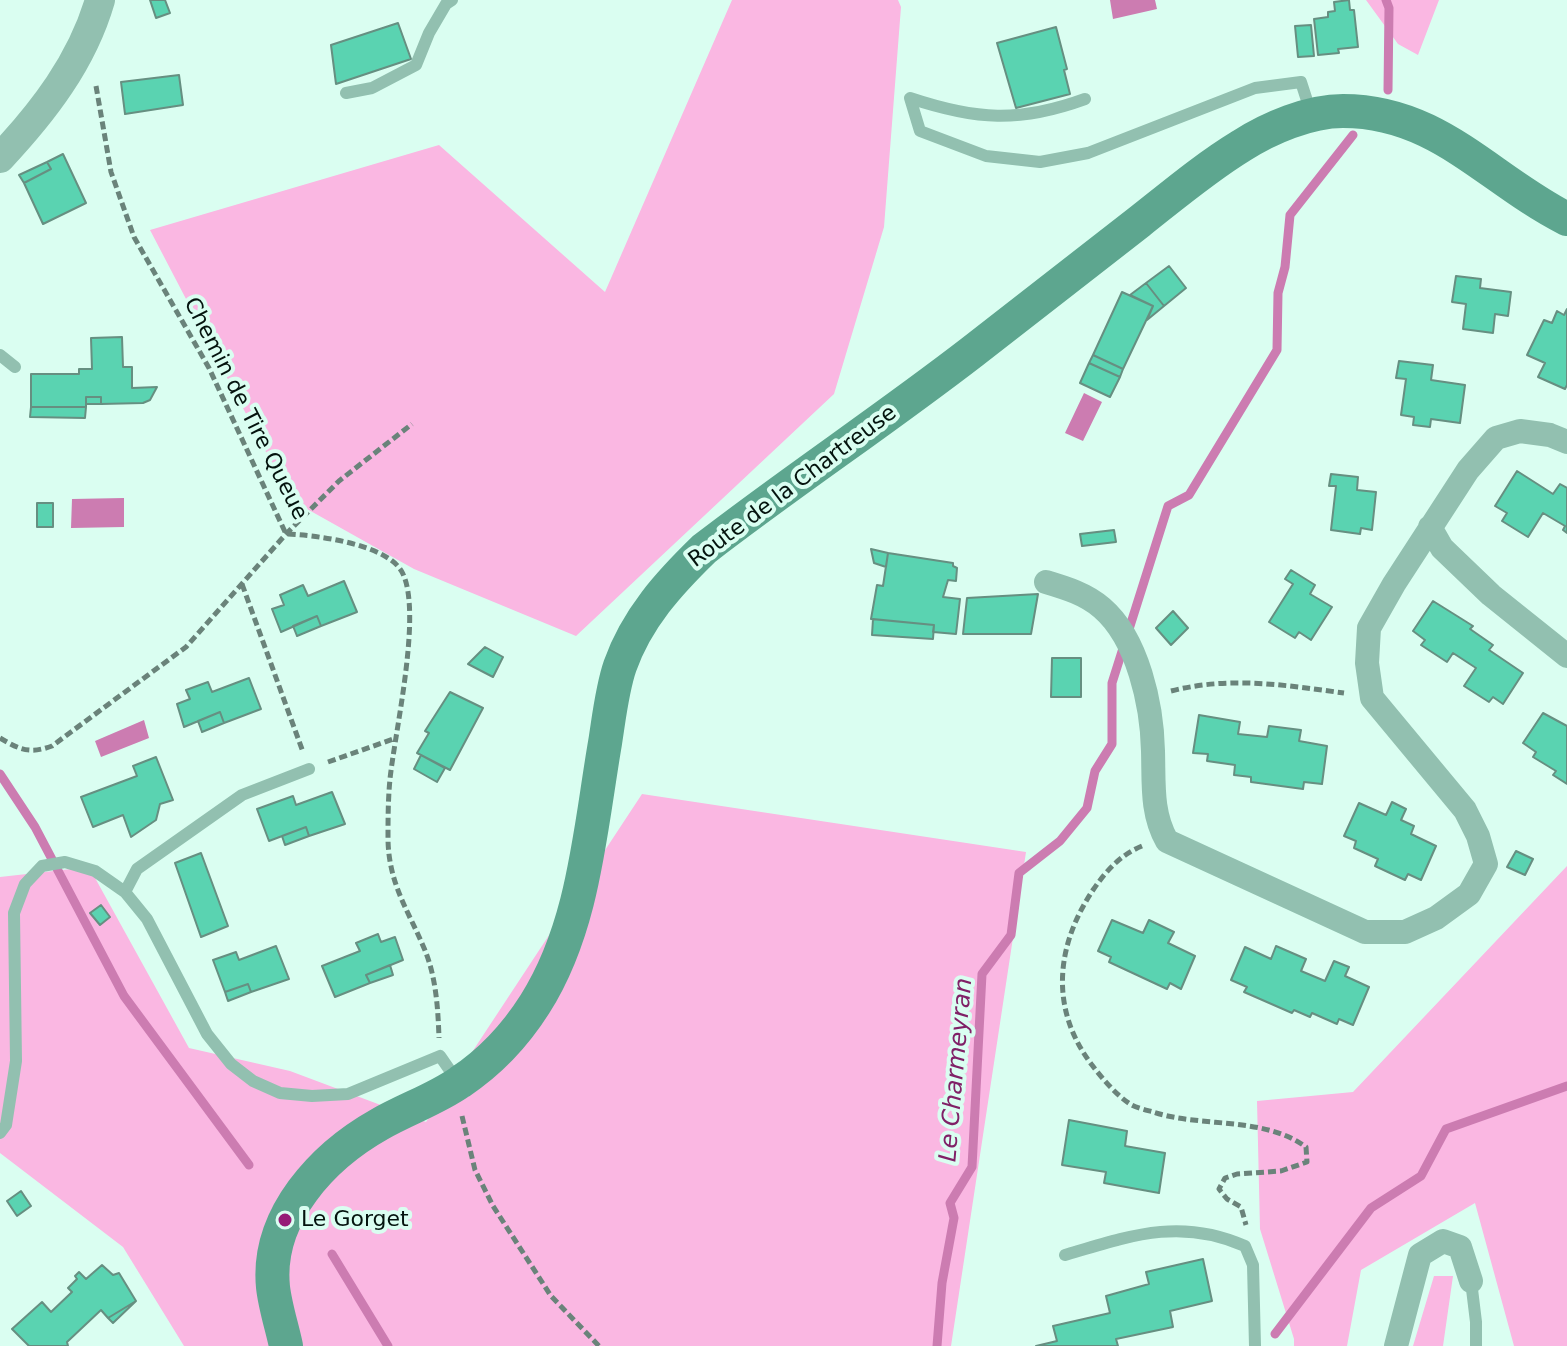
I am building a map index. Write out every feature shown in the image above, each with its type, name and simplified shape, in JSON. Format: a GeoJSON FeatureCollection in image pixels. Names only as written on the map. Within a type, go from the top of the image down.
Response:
{"type":"FeatureCollection","features":[{"type":"Feature","properties":{"kind":"main road","name":"Route de la Chartreuse"},"geometry":{"type":"LineString","coordinates":[[286,1346],[273,1285],[276,1242],[299,1194],[336,1153],[378,1124],[491,1057],[518,1028],[537,1001],[572,922],[620,667],[635,633],[667,585],[704,549],[970,353],[1193,179],[1241,145],[1264,133],[1328,111],[1393,116],[1448,141],[1537,204],[1567,219]]}},
{"type":"Feature","properties":{"kind":"street"},"geometry":{"type":"LineString","coordinates":[[0,158],[56,92],[90,33],[100,0]]}},
{"type":"Feature","properties":{"kind":"street"},"geometry":{"type":"LineString","coordinates":[[1046,582],[1079,592],[1103,609],[1131,650],[1147,698],[1157,823],[1167,841],[1365,932],[1405,932],[1447,910],[1469,894],[1486,864],[1478,836],[1465,810],[1372,698],[1367,663],[1369,628],[1468,470],[1496,438],[1520,431],[1550,435],[1567,442]]}},
{"type":"Feature","properties":{"kind":"street"},"geometry":{"type":"LineString","coordinates":[[1430,527],[1442,548],[1491,595],[1567,656]]}},
{"type":"Feature","properties":{"kind":"street"},"geometry":{"type":"LineString","coordinates":[[1396,1346],[1420,1255],[1443,1241],[1460,1247],[1471,1281]]}},
{"type":"Feature","properties":{"kind":"lane"},"geometry":{"type":"LineString","coordinates":[[346,93],[372,88],[416,65],[429,33],[446,4],[452,0]]}},
{"type":"Feature","properties":{"kind":"lane"},"geometry":{"type":"LineString","coordinates":[[1085,99],[1051,111],[1002,117],[951,111],[910,98],[920,131],[986,156],[1040,162],[1088,153],[1255,88],[1301,82],[1312,116]]}},
{"type":"Feature","properties":{"kind":"lane"},"geometry":{"type":"LineString","coordinates":[[0,355],[15,367]]}},
{"type":"Feature","properties":{"kind":"lane"},"geometry":{"type":"LineString","coordinates":[[125,892],[137,869],[242,795],[309,769]]}},
{"type":"Feature","properties":{"kind":"lane"},"geometry":{"type":"LineString","coordinates":[[0,1133],[6,1125],[16,1061],[14,913],[25,884],[42,866],[65,862],[95,871],[125,892],[147,919],[207,1034],[231,1064],[253,1081],[280,1093],[312,1096],[451,1082]]}},
{"type":"Feature","properties":{"kind":"lane"},"geometry":{"type":"LineString","coordinates":[[1065,1255],[1136,1234],[1183,1229],[1219,1234],[1245,1246],[1253,1265],[1255,1346]]}},
{"type":"Feature","properties":{"kind":"lane"},"geometry":{"type":"LineString","coordinates":[[1471,1281],[1476,1346]]}},
{"type":"Feature","properties":{"kind":"path","name":"Chemin de Tire Queue"},"geometry":{"type":"LineString","coordinates":[[90,33],[97,100],[111,172],[134,237],[209,368],[286,534],[333,538],[357,544],[382,556],[402,571],[409,593],[409,619],[390,780],[388,843],[395,889],[426,951],[451,1082],[475,1170],[493,1206],[551,1296],[599,1346]]}},
{"type":"Feature","properties":{"kind":"path"},"geometry":{"type":"LineString","coordinates":[[0,738],[22,751],[38,751],[52,746],[186,647],[286,534],[339,481],[412,424]]}},
{"type":"Feature","properties":{"kind":"path"},"geometry":{"type":"LineString","coordinates":[[242,584],[309,769],[396,738]]}},
{"type":"Feature","properties":{"kind":"path"},"geometry":{"type":"LineString","coordinates":[[1147,698],[1191,686],[1225,682],[1268,683],[1372,698]]}},
{"type":"Feature","properties":{"kind":"path"},"geometry":{"type":"LineString","coordinates":[[1167,841],[1156,840],[1129,852],[1105,873],[1080,910],[1064,957],[1061,977],[1068,1023],[1078,1047],[1102,1078],[1131,1105],[1169,1117],[1289,1134],[1306,1147],[1307,1162],[1281,1171],[1237,1174],[1225,1178],[1219,1189],[1227,1199],[1241,1207],[1246,1221],[1245,1246]]}},
{"type":"Feature","properties":{"kind":"shaded area"},"geometry":{"type":"Polygon","coordinates":[[[732,0],[898,0],[901,7],[884,227],[834,394],[576,636],[414,569],[291,500],[150,230],[439,145],[605,292],[732,0]]]}},
{"type":"Feature","properties":{"kind":"shaded area"},"geometry":{"type":"Polygon","coordinates":[[[1110,0],[1155,0],[1157,9],[1113,19],[1110,0]]]}},
{"type":"Feature","properties":{"kind":"shaded area"},"geometry":{"type":"Polygon","coordinates":[[[1366,0],[1439,0],[1418,55],[1398,44],[1366,0]]]}},
{"type":"Feature","properties":{"kind":"shaded area"},"geometry":{"type":"Polygon","coordinates":[[[1084,393],[1102,402],[1083,441],[1065,433],[1084,393]]]}},
{"type":"Feature","properties":{"kind":"shaded area"},"geometry":{"type":"Polygon","coordinates":[[[124,498],[124,527],[71,528],[72,499],[124,498]]]}},
{"type":"Feature","properties":{"kind":"shaded area"},"geometry":{"type":"Polygon","coordinates":[[[144,720],[149,738],[101,757],[95,741],[144,720]]]}},
{"type":"Feature","properties":{"kind":"shaded area"},"geometry":{"type":"Polygon","coordinates":[[[642,794],[1026,852],[951,1346],[184,1346],[123,1247],[0,1153],[0,877],[89,867],[189,1048],[290,1071],[426,1122],[642,794]]]}},
{"type":"Feature","properties":{"kind":"shaded area"},"geometry":{"type":"Polygon","coordinates":[[[1567,866],[1567,1346],[1514,1346],[1475,1203],[1361,1270],[1347,1346],[1294,1346],[1260,1229],[1257,1101],[1353,1092],[1567,866]]]}},
{"type":"Feature","properties":{"kind":"shaded area"},"geometry":{"type":"Polygon","coordinates":[[[1434,1276],[1453,1276],[1443,1346],[1413,1346],[1434,1276]]]}},
{"type":"Feature","properties":{"kind":"building"},"geometry":{"type":"Polygon","coordinates":[[[150,0],[165,0],[170,13],[156,18],[150,0]]]}},
{"type":"Feature","properties":{"kind":"building"},"geometry":{"type":"Polygon","coordinates":[[[1349,0],[1350,10],[1354,10],[1358,47],[1318,55],[1314,19],[1328,17],[1328,12],[1335,11],[1334,2],[1349,0]]]}},
{"type":"Feature","properties":{"kind":"building"},"geometry":{"type":"Polygon","coordinates":[[[398,23],[411,59],[336,84],[331,45],[398,23]]]}},
{"type":"Feature","properties":{"kind":"building"},"geometry":{"type":"Polygon","coordinates":[[[1311,25],[1314,56],[1298,57],[1295,26],[1311,25]]]}},
{"type":"Feature","properties":{"kind":"building"},"geometry":{"type":"Polygon","coordinates":[[[1056,27],[1070,94],[1016,108],[997,43],[1056,27]]]}},
{"type":"Feature","properties":{"kind":"building"},"geometry":{"type":"Polygon","coordinates":[[[179,75],[183,105],[125,114],[121,82],[179,75]]]}},
{"type":"Feature","properties":{"kind":"building"},"geometry":{"type":"Polygon","coordinates":[[[63,154],[86,203],[43,224],[24,183],[51,169],[47,162],[63,154]]]}},
{"type":"Feature","properties":{"kind":"building"},"geometry":{"type":"Polygon","coordinates":[[[47,162],[51,169],[24,183],[19,175],[47,162]]]}},
{"type":"Feature","properties":{"kind":"building"},"geometry":{"type":"Polygon","coordinates":[[[1169,266],[1186,288],[1164,306],[1146,283],[1169,266]]]}},
{"type":"Feature","properties":{"kind":"building"},"geometry":{"type":"Polygon","coordinates":[[[1456,276],[1481,279],[1480,288],[1511,292],[1508,316],[1495,314],[1493,333],[1463,329],[1466,304],[1452,302],[1456,276]]]}},
{"type":"Feature","properties":{"kind":"building"},"geometry":{"type":"Polygon","coordinates":[[[1146,283],[1164,306],[1147,320],[1153,306],[1130,295],[1146,283]]]}},
{"type":"Feature","properties":{"kind":"building"},"geometry":{"type":"Polygon","coordinates":[[[1122,292],[1153,306],[1123,369],[1093,355],[1122,292]]]}},
{"type":"Feature","properties":{"kind":"building"},"geometry":{"type":"Polygon","coordinates":[[[1567,309],[1565,389],[1538,377],[1545,363],[1527,355],[1544,320],[1552,323],[1557,311],[1564,315],[1567,309]]]}},
{"type":"Feature","properties":{"kind":"building"},"geometry":{"type":"Polygon","coordinates":[[[122,337],[123,367],[132,367],[132,388],[157,387],[150,400],[143,403],[101,404],[101,397],[86,397],[86,407],[31,407],[31,374],[79,374],[79,369],[92,369],[91,338],[122,337]]]}},
{"type":"Feature","properties":{"kind":"building"},"geometry":{"type":"Polygon","coordinates":[[[1093,355],[1123,369],[1120,377],[1089,363],[1093,355]]]}},
{"type":"Feature","properties":{"kind":"building"},"geometry":{"type":"Polygon","coordinates":[[[1399,361],[1433,365],[1431,380],[1465,385],[1460,423],[1431,419],[1430,427],[1413,425],[1414,417],[1401,415],[1406,379],[1396,378],[1399,361]]]}},
{"type":"Feature","properties":{"kind":"building"},"geometry":{"type":"Polygon","coordinates":[[[1089,363],[1120,377],[1110,397],[1080,383],[1089,363]]]}},
{"type":"Feature","properties":{"kind":"building"},"geometry":{"type":"Polygon","coordinates":[[[86,397],[101,397],[101,404],[86,404],[86,397]]]}},
{"type":"Feature","properties":{"kind":"building"},"geometry":{"type":"Polygon","coordinates":[[[31,407],[86,407],[85,418],[30,417],[31,407]]]}},
{"type":"Feature","properties":{"kind":"building"},"geometry":{"type":"Polygon","coordinates":[[[1517,471],[1553,494],[1560,484],[1567,488],[1567,533],[1563,530],[1565,526],[1543,513],[1528,537],[1502,521],[1507,513],[1495,506],[1517,471]]]}},
{"type":"Feature","properties":{"kind":"building"},"geometry":{"type":"Polygon","coordinates":[[[1331,474],[1358,477],[1357,490],[1376,492],[1372,530],[1361,528],[1360,534],[1331,530],[1336,486],[1329,486],[1331,474]]]}},
{"type":"Feature","properties":{"kind":"building"},"geometry":{"type":"Polygon","coordinates":[[[37,503],[53,503],[53,527],[37,527],[37,503]]]}},
{"type":"Feature","properties":{"kind":"building"},"geometry":{"type":"Polygon","coordinates":[[[1114,530],[1116,542],[1082,546],[1080,534],[1114,530]]]}},
{"type":"Feature","properties":{"kind":"building"},"geometry":{"type":"Polygon","coordinates":[[[871,549],[888,553],[886,567],[874,563],[871,549]]]}},
{"type":"Feature","properties":{"kind":"building"},"geometry":{"type":"Polygon","coordinates":[[[888,553],[953,563],[957,568],[956,581],[948,580],[943,597],[960,599],[956,634],[933,632],[934,625],[871,619],[877,585],[883,586],[888,553]]]}},
{"type":"Feature","properties":{"kind":"building"},"geometry":{"type":"Polygon","coordinates":[[[1291,570],[1315,585],[1310,594],[1332,607],[1311,640],[1299,632],[1295,638],[1269,622],[1293,584],[1285,579],[1291,570]]]}},
{"type":"Feature","properties":{"kind":"building"},"geometry":{"type":"Polygon","coordinates":[[[344,581],[357,612],[321,626],[317,616],[281,632],[272,609],[284,605],[280,595],[303,585],[308,596],[344,581]]]}},
{"type":"Feature","properties":{"kind":"building"},"geometry":{"type":"Polygon","coordinates":[[[1038,594],[1031,634],[963,634],[967,598],[1038,594]]]}},
{"type":"Feature","properties":{"kind":"building"},"geometry":{"type":"Polygon","coordinates":[[[1433,601],[1473,626],[1470,629],[1493,645],[1489,650],[1523,673],[1503,704],[1493,697],[1489,702],[1464,686],[1476,668],[1453,653],[1447,662],[1421,645],[1425,640],[1413,631],[1433,601]]]}},
{"type":"Feature","properties":{"kind":"building"},"geometry":{"type":"Polygon","coordinates":[[[1173,611],[1188,628],[1171,645],[1156,628],[1173,611]]]}},
{"type":"Feature","properties":{"kind":"building"},"geometry":{"type":"Polygon","coordinates":[[[317,616],[321,626],[297,636],[293,626],[317,616]]]}},
{"type":"Feature","properties":{"kind":"building"},"geometry":{"type":"Polygon","coordinates":[[[873,619],[934,625],[933,639],[872,635],[873,619]]]}},
{"type":"Feature","properties":{"kind":"building"},"geometry":{"type":"Polygon","coordinates":[[[485,647],[503,657],[493,677],[468,664],[485,647]]]}},
{"type":"Feature","properties":{"kind":"building"},"geometry":{"type":"Polygon","coordinates":[[[1052,658],[1081,658],[1081,697],[1051,697],[1052,658]]]}},
{"type":"Feature","properties":{"kind":"building"},"geometry":{"type":"Polygon","coordinates":[[[249,678],[261,709],[224,723],[220,712],[184,727],[177,704],[190,699],[186,690],[208,682],[212,692],[249,678]]]}},
{"type":"Feature","properties":{"kind":"building"},"geometry":{"type":"Polygon","coordinates":[[[450,692],[483,708],[450,770],[417,753],[429,733],[425,731],[450,692]]]}},
{"type":"Feature","properties":{"kind":"building"},"geometry":{"type":"Polygon","coordinates":[[[220,712],[224,723],[202,732],[198,721],[220,712]]]}},
{"type":"Feature","properties":{"kind":"building"},"geometry":{"type":"Polygon","coordinates":[[[1543,713],[1567,726],[1567,784],[1553,775],[1556,771],[1533,757],[1536,752],[1523,743],[1543,713]]]}},
{"type":"Feature","properties":{"kind":"building"},"geometry":{"type":"Polygon","coordinates":[[[1199,715],[1240,722],[1238,734],[1267,737],[1269,726],[1301,730],[1299,741],[1327,746],[1322,784],[1304,782],[1303,789],[1251,782],[1251,777],[1234,775],[1235,765],[1207,761],[1208,754],[1193,753],[1199,715]]]}},
{"type":"Feature","properties":{"kind":"building"},"geometry":{"type":"Polygon","coordinates":[[[421,755],[445,768],[437,782],[414,769],[421,755]]]}},
{"type":"Feature","properties":{"kind":"building"},"geometry":{"type":"Polygon","coordinates":[[[156,757],[173,800],[160,804],[156,820],[131,837],[123,815],[93,827],[81,797],[137,776],[133,766],[156,757]]]}},
{"type":"Feature","properties":{"kind":"building"},"geometry":{"type":"Polygon","coordinates":[[[332,792],[345,824],[309,836],[306,827],[269,841],[257,809],[293,796],[296,805],[332,792]]]}},
{"type":"Feature","properties":{"kind":"building"},"geometry":{"type":"Polygon","coordinates":[[[1392,802],[1406,809],[1401,820],[1414,826],[1411,834],[1436,846],[1421,880],[1408,874],[1405,880],[1375,866],[1378,859],[1354,848],[1356,841],[1344,836],[1359,803],[1386,815],[1392,802]]]}},
{"type":"Feature","properties":{"kind":"building"},"geometry":{"type":"Polygon","coordinates":[[[306,827],[309,836],[285,845],[282,836],[306,827]]]}},
{"type":"Feature","properties":{"kind":"building"},"geometry":{"type":"Polygon","coordinates":[[[1516,851],[1533,859],[1525,875],[1507,867],[1516,851]]]}},
{"type":"Feature","properties":{"kind":"building"},"geometry":{"type":"Polygon","coordinates":[[[201,853],[228,926],[201,937],[175,863],[201,853]]]}},
{"type":"Feature","properties":{"kind":"building"},"geometry":{"type":"Polygon","coordinates":[[[101,905],[110,917],[100,925],[90,913],[101,905]]]}},
{"type":"Feature","properties":{"kind":"building"},"geometry":{"type":"Polygon","coordinates":[[[1112,920],[1143,933],[1149,920],[1174,932],[1168,943],[1195,956],[1181,989],[1170,983],[1167,989],[1109,962],[1111,957],[1098,951],[1112,920]]]}},
{"type":"Feature","properties":{"kind":"building"},"geometry":{"type":"Polygon","coordinates":[[[378,934],[381,942],[395,937],[403,960],[366,975],[370,983],[335,997],[322,966],[360,951],[356,943],[378,934]]]}},
{"type":"Feature","properties":{"kind":"building"},"geometry":{"type":"Polygon","coordinates":[[[276,946],[289,979],[251,992],[248,984],[225,992],[213,960],[236,952],[239,960],[276,946]]]}},
{"type":"Feature","properties":{"kind":"building"},"geometry":{"type":"Polygon","coordinates":[[[1276,946],[1306,959],[1301,971],[1325,981],[1334,961],[1349,967],[1345,976],[1369,987],[1353,1025],[1339,1019],[1337,1024],[1312,1013],[1310,1017],[1294,1010],[1292,1013],[1244,992],[1247,987],[1231,980],[1245,947],[1271,959],[1276,946]]]}},
{"type":"Feature","properties":{"kind":"building"},"geometry":{"type":"Polygon","coordinates":[[[390,965],[393,975],[370,983],[366,975],[390,965]]]}},
{"type":"Feature","properties":{"kind":"building"},"geometry":{"type":"Polygon","coordinates":[[[248,984],[251,992],[228,1001],[225,992],[248,984]]]}},
{"type":"Feature","properties":{"kind":"building"},"geometry":{"type":"Polygon","coordinates":[[[1069,1120],[1127,1131],[1125,1146],[1165,1153],[1159,1193],[1104,1183],[1106,1172],[1062,1165],[1069,1120]]]}},
{"type":"Feature","properties":{"kind":"building"},"geometry":{"type":"Polygon","coordinates":[[[21,1191],[31,1206],[17,1216],[7,1201],[21,1191]]]}},
{"type":"Feature","properties":{"kind":"building"},"geometry":{"type":"Polygon","coordinates":[[[1203,1259],[1212,1301],[1170,1311],[1173,1327],[1116,1339],[1118,1346],[1036,1346],[1057,1341],[1053,1326],[1110,1313],[1106,1296],[1149,1284],[1146,1272],[1203,1259]]]}},
{"type":"Feature","properties":{"kind":"building"},"geometry":{"type":"Polygon","coordinates":[[[102,1265],[113,1275],[119,1273],[136,1301],[108,1318],[101,1310],[67,1342],[68,1346],[29,1346],[12,1329],[42,1302],[51,1312],[72,1292],[68,1288],[79,1272],[86,1279],[102,1265]]]}},
{"type":"Feature","properties":{"kind":"building"},"geometry":{"type":"Polygon","coordinates":[[[136,1301],[113,1323],[108,1318],[136,1301]]]}},
{"type":"Feature","properties":{"kind":"waterway","name":"Le Charmeyran"},"geometry":{"type":"LineString","coordinates":[[1386,0],[1389,8],[1388,90]]}},
{"type":"Feature","properties":{"kind":"waterway","name":"Le Charmeyran"},"geometry":{"type":"LineString","coordinates":[[937,1346],[942,1283],[954,1218],[950,1203],[972,1167],[982,974],[1011,935],[1019,873],[1060,841],[1087,808],[1095,771],[1112,744],[1112,683],[1168,506],[1189,495],[1277,350],[1278,293],[1285,267],[1290,215],[1353,135]]}},
{"type":"Feature","properties":{"kind":"waterway"},"geometry":{"type":"LineString","coordinates":[[0,774],[35,827],[124,996],[249,1165]]}},
{"type":"Feature","properties":{"kind":"waterway"},"geometry":{"type":"LineString","coordinates":[[1275,1334],[1371,1208],[1421,1176],[1446,1129],[1567,1086]]}},
{"type":"Feature","properties":{"kind":"waterway"},"geometry":{"type":"LineString","coordinates":[[332,1254],[388,1346]]}},
{"type":"Feature","properties":{"kind":"place","name":"Le Gorget"},"geometry":{"type":"Point","coordinates":[285,1220]}}]}
